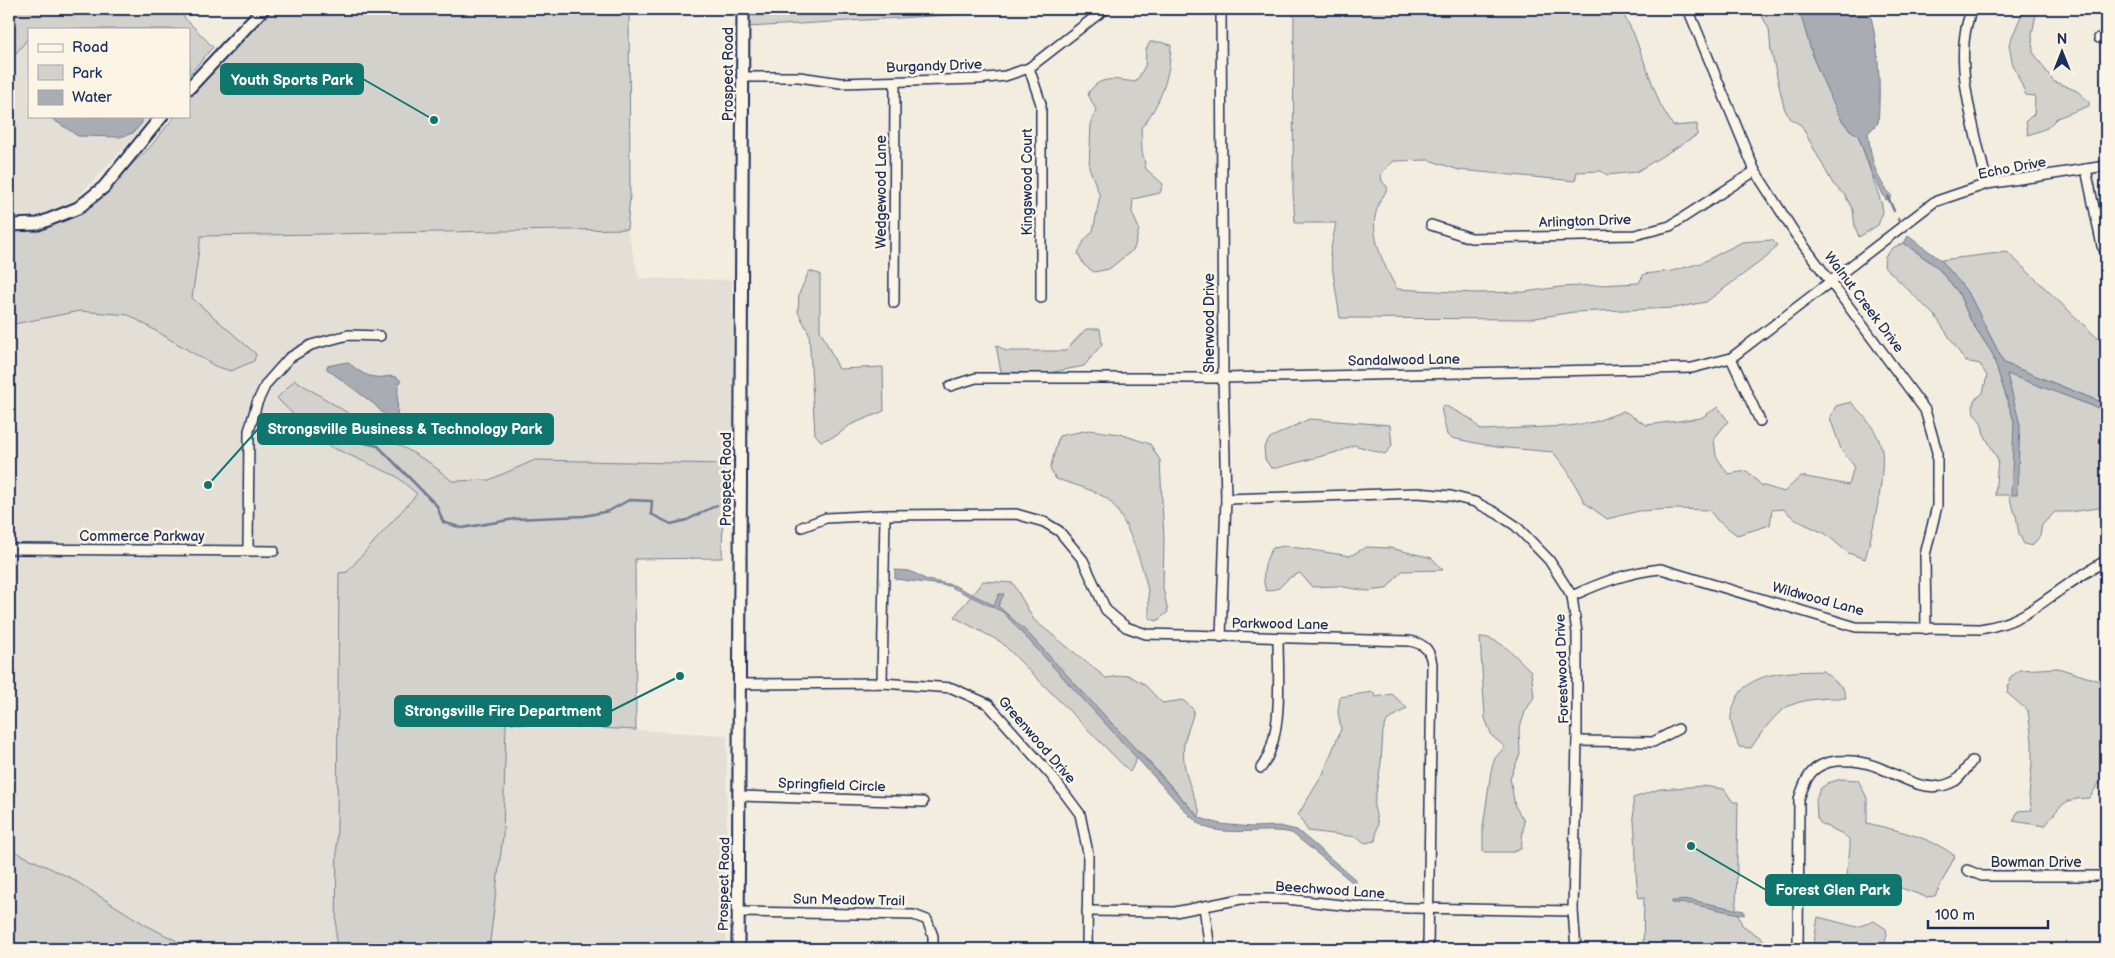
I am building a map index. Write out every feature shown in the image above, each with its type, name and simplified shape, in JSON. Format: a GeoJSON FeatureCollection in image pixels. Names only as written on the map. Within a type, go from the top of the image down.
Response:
{"type":"FeatureCollection","features":[{"type":"Feature","properties":{"kind":"street"},"geometry":{"type":"LineString","coordinates":[[190,87],[262,9]]}},
{"type":"Feature","properties":{"kind":"street","name":"Prospect Road"},"geometry":{"type":"LineString","coordinates":[[738,949],[741,684],[743,9]]}},
{"type":"Feature","properties":{"kind":"street","name":"Burgandy Drive"},"geometry":{"type":"LineString","coordinates":[[743,77],[799,77],[841,83],[1005,76],[1029,68],[1105,9]]}},
{"type":"Feature","properties":{"kind":"street","name":"Sherwood Drive"},"geometry":{"type":"LineString","coordinates":[[1221,9],[1223,378],[1226,499],[1221,636]]}},
{"type":"Feature","properties":{"kind":"street","name":"Walnut Creek Drive"},"geometry":{"type":"LineString","coordinates":[[1688,9],[1755,171],[1796,235],[1832,281],[1925,410],[1937,452],[1937,506],[1925,555],[1926,629]]}},
{"type":"Feature","properties":{"kind":"street"},"geometry":{"type":"LineString","coordinates":[[1972,9],[1965,24],[1963,72],[1987,184]]}},
{"type":"Feature","properties":{"kind":"street","name":"Kingswood Court"},"geometry":{"type":"LineString","coordinates":[[1029,68],[1041,104],[1040,298]]}},
{"type":"Feature","properties":{"kind":"street","name":"Wedgewood Lane"},"geometry":{"type":"LineString","coordinates":[[894,303],[895,82]]}},
{"type":"Feature","properties":{"kind":"street"},"geometry":{"type":"LineString","coordinates":[[9,225],[38,224],[78,208],[104,187],[160,118]]}},
{"type":"Feature","properties":{"kind":"street","name":"Echo Drive"},"geometry":{"type":"LineString","coordinates":[[1832,281],[1934,202],[1987,184],[2106,166]]}},
{"type":"Feature","properties":{"kind":"street"},"geometry":{"type":"LineString","coordinates":[[2086,169],[2102,246],[2106,252]]}},
{"type":"Feature","properties":{"kind":"street","name":"Arlington Drive"},"geometry":{"type":"LineString","coordinates":[[1431,225],[1471,238],[1635,235],[1670,226],[1755,171]]}},
{"type":"Feature","properties":{"kind":"street","name":"Sandalwood Lane"},"geometry":{"type":"LineString","coordinates":[[950,386],[976,378],[1223,378],[1692,368],[1731,358],[1832,281]]}},
{"type":"Feature","properties":{"kind":"street"},"geometry":{"type":"LineString","coordinates":[[248,551],[249,431],[257,403],[264,388],[281,366],[298,351],[311,344],[348,335],[380,336]]}},
{"type":"Feature","properties":{"kind":"street"},"geometry":{"type":"LineString","coordinates":[[1731,358],[1760,421]]}},
{"type":"Feature","properties":{"kind":"street","name":"Forestwood Drive"},"geometry":{"type":"LineString","coordinates":[[1226,499],[1418,493],[1451,496],[1476,502],[1516,526],[1549,560],[1572,596],[1577,633],[1577,741],[1573,911],[1576,949]]}},
{"type":"Feature","properties":{"kind":"street","name":"Parkwood Lane"},"geometry":{"type":"LineString","coordinates":[[802,527],[826,518],[885,515],[1016,514],[1044,522],[1059,531],[1071,543],[1083,560],[1106,610],[1126,627],[1146,634],[1410,641],[1421,644],[1430,654],[1432,664],[1428,949]]}},
{"type":"Feature","properties":{"kind":"street"},"geometry":{"type":"LineString","coordinates":[[882,683],[885,515]]}},
{"type":"Feature","properties":{"kind":"street","name":"Commerce Parkway"},"geometry":{"type":"LineString","coordinates":[[9,549],[274,551]]}},
{"type":"Feature","properties":{"kind":"street","name":"Wildwood Lane"},"geometry":{"type":"LineString","coordinates":[[1572,596],[1605,580],[1636,572],[1661,569],[1856,627],[1980,629],[2000,626],[2020,618],[2106,560]]}},
{"type":"Feature","properties":{"kind":"street"},"geometry":{"type":"LineString","coordinates":[[1261,768],[1267,760],[1278,716],[1278,638]]}},
{"type":"Feature","properties":{"kind":"street","name":"Greenwood Drive"},"geometry":{"type":"LineString","coordinates":[[741,684],[882,683],[952,688],[988,704],[1051,774],[1080,814],[1088,853],[1086,949]]}},
{"type":"Feature","properties":{"kind":"street"},"geometry":{"type":"LineString","coordinates":[[1577,741],[1653,742],[1678,729]]}},
{"type":"Feature","properties":{"kind":"street"},"geometry":{"type":"LineString","coordinates":[[1798,949],[1799,799],[1806,780],[1822,763],[1848,760],[1875,766],[1914,784],[1935,787],[1956,781],[1972,761]]}},
{"type":"Feature","properties":{"kind":"street","name":"Springfield Circle"},"geometry":{"type":"LineString","coordinates":[[740,796],[923,802]]}},
{"type":"Feature","properties":{"kind":"street","name":"Bowman Drive"},"geometry":{"type":"LineString","coordinates":[[1967,870],[1982,876],[2106,876]]}},
{"type":"Feature","properties":{"kind":"street","name":"Beechwood Lane"},"geometry":{"type":"LineString","coordinates":[[1087,911],[1175,912],[1240,899],[1286,900],[1360,907],[1573,911]]}},
{"type":"Feature","properties":{"kind":"street"},"geometry":{"type":"LineString","coordinates":[[1204,907],[1210,949]]}},
{"type":"Feature","properties":{"kind":"street","name":"Sun Meadow Trail"},"geometry":{"type":"LineString","coordinates":[[739,912],[914,915],[927,920],[934,936],[933,949]]}},
{"type":"Feature","properties":{"kind":"shaded area"},"geometry":{"type":"Polygon","coordinates":[[[28,37],[28,118],[152,118],[80,195],[89,208],[192,298],[201,236],[627,229],[639,278],[732,280],[734,465],[535,460],[489,480],[439,482],[398,476],[417,494],[347,572],[506,723],[727,735],[726,949],[9,949],[9,62],[28,37]]]}},
{"type":"Feature","properties":{"kind":"green space"},"geometry":{"type":"Polygon","coordinates":[[[9,9],[176,9],[213,47],[190,74],[190,28],[28,28],[28,38],[9,62],[9,9]]]}},
{"type":"Feature","properties":{"kind":"green space"},"geometry":{"type":"Polygon","coordinates":[[[267,9],[629,9],[630,196],[627,229],[201,236],[192,298],[256,354],[254,361],[231,371],[215,366],[129,315],[80,311],[9,325],[9,229],[81,213],[149,148],[173,118],[190,118],[190,99],[234,44],[267,9]]]}},
{"type":"Feature","properties":{"kind":"green space"},"geometry":{"type":"Polygon","coordinates":[[[751,9],[986,9],[981,13],[749,27],[751,9]]]}},
{"type":"Feature","properties":{"kind":"green space"},"geometry":{"type":"Polygon","coordinates":[[[1294,9],[1620,9],[1633,32],[1660,104],[1673,126],[1697,124],[1697,135],[1636,172],[1607,175],[1601,171],[1577,172],[1575,181],[1459,170],[1429,160],[1394,161],[1381,175],[1382,181],[1388,188],[1377,209],[1375,229],[1376,240],[1383,261],[1397,289],[1475,293],[1525,292],[1560,287],[1639,283],[1644,274],[1672,271],[1701,263],[1742,242],[1772,240],[1777,245],[1768,256],[1706,302],[1674,308],[1574,312],[1529,319],[1340,318],[1330,253],[1336,223],[1295,223],[1293,192],[1294,9]]]}},
{"type":"Feature","properties":{"kind":"green space"},"geometry":{"type":"Polygon","coordinates":[[[1758,9],[1799,9],[1814,60],[1842,121],[1850,130],[1858,135],[1883,212],[1878,225],[1859,237],[1855,227],[1853,210],[1845,195],[1833,184],[1801,125],[1789,118],[1784,107],[1771,51],[1769,29],[1758,9]]]}},
{"type":"Feature","properties":{"kind":"green space"},"geometry":{"type":"Polygon","coordinates":[[[2024,9],[2037,10],[2032,34],[2033,52],[2053,81],[2077,91],[2089,102],[2089,106],[2057,118],[2047,128],[2028,135],[2026,121],[2034,114],[2035,96],[2026,95],[2012,62],[2009,44],[2024,9]]]}},
{"type":"Feature","properties":{"kind":"green space"},"geometry":{"type":"Polygon","coordinates":[[[1150,42],[1171,45],[1169,68],[1163,89],[1154,109],[1141,128],[1142,151],[1146,169],[1163,184],[1160,193],[1133,199],[1132,212],[1139,229],[1134,249],[1109,269],[1094,272],[1084,265],[1078,253],[1084,241],[1093,231],[1100,196],[1089,167],[1091,125],[1096,110],[1088,94],[1097,83],[1103,81],[1136,82],[1145,66],[1146,50],[1150,42]]]}},
{"type":"Feature","properties":{"kind":"green space"},"geometry":{"type":"Polygon","coordinates":[[[1904,243],[1937,267],[1958,292],[1971,321],[1992,353],[2014,421],[2016,495],[2020,425],[2006,373],[2106,411],[2106,507],[2055,512],[2042,525],[2040,536],[2032,546],[2024,544],[2019,534],[2016,515],[2008,495],[1995,495],[1998,460],[1984,434],[1981,422],[1974,414],[1974,400],[1983,393],[1987,376],[1980,364],[1965,361],[1936,317],[1884,266],[1885,256],[1894,247],[1904,243]]]}},
{"type":"Feature","properties":{"kind":"green space"},"geometry":{"type":"Polygon","coordinates":[[[2007,252],[2106,346],[2106,404],[2004,363],[1970,296],[1941,260],[2007,252]]]}},
{"type":"Feature","properties":{"kind":"green space"},"geometry":{"type":"Polygon","coordinates":[[[809,271],[820,274],[820,330],[839,369],[883,367],[884,411],[850,425],[836,436],[821,441],[815,434],[809,333],[798,312],[799,294],[809,271]]]}},
{"type":"Feature","properties":{"kind":"green space"},"geometry":{"type":"Polygon","coordinates":[[[1086,329],[1100,329],[1102,344],[1084,366],[1049,373],[1001,372],[996,345],[1006,351],[1065,351],[1086,329]]]}},
{"type":"Feature","properties":{"kind":"green space"},"geometry":{"type":"Polygon","coordinates":[[[295,380],[430,463],[452,481],[489,480],[535,460],[724,464],[722,558],[635,559],[636,730],[506,723],[503,835],[489,949],[336,949],[339,573],[347,572],[417,494],[396,476],[320,442],[277,398],[295,380]]]}},
{"type":"Feature","properties":{"kind":"green space"},"geometry":{"type":"Polygon","coordinates":[[[1851,402],[1874,430],[1882,451],[1880,490],[1865,559],[1848,553],[1826,534],[1796,520],[1783,509],[1772,510],[1770,525],[1737,535],[1717,520],[1709,510],[1639,511],[1607,519],[1585,503],[1567,470],[1553,452],[1496,447],[1451,438],[1447,435],[1441,408],[1444,405],[1471,419],[1481,430],[1569,426],[1594,422],[1624,411],[1646,425],[1701,418],[1718,407],[1728,421],[1714,439],[1716,456],[1728,474],[1747,471],[1761,485],[1784,492],[1801,476],[1849,485],[1854,466],[1841,449],[1830,418],[1836,406],[1851,402]]]}},
{"type":"Feature","properties":{"kind":"green space"},"geometry":{"type":"Polygon","coordinates":[[[1309,419],[1390,425],[1392,446],[1385,454],[1354,445],[1341,451],[1271,468],[1265,459],[1264,448],[1270,438],[1309,419]]]}},
{"type":"Feature","properties":{"kind":"green space"},"geometry":{"type":"Polygon","coordinates":[[[1089,430],[1120,434],[1150,444],[1160,460],[1164,539],[1163,588],[1168,612],[1157,621],[1149,618],[1148,591],[1142,569],[1127,527],[1113,505],[1106,498],[1094,492],[1056,479],[1050,469],[1059,436],[1089,430]]]}},
{"type":"Feature","properties":{"kind":"green space"},"geometry":{"type":"Polygon","coordinates":[[[1286,546],[1350,556],[1366,547],[1390,548],[1432,558],[1443,570],[1402,571],[1386,589],[1367,591],[1338,586],[1312,587],[1300,573],[1289,578],[1279,588],[1266,591],[1264,575],[1267,558],[1273,548],[1286,546]]]}},
{"type":"Feature","properties":{"kind":"green space"},"geometry":{"type":"Polygon","coordinates":[[[983,581],[1013,583],[1034,620],[1106,678],[1128,675],[1144,684],[1162,703],[1183,700],[1194,710],[1183,753],[1188,779],[1200,812],[1199,817],[1140,752],[1130,772],[1001,642],[954,617],[983,581]]]}},
{"type":"Feature","properties":{"kind":"green space"},"geometry":{"type":"Polygon","coordinates":[[[1480,637],[1494,640],[1501,644],[1531,671],[1534,697],[1525,712],[1519,730],[1520,754],[1510,778],[1515,806],[1524,821],[1521,849],[1513,852],[1483,852],[1483,827],[1491,771],[1495,758],[1505,747],[1492,736],[1485,718],[1480,637]]]}},
{"type":"Feature","properties":{"kind":"green space"},"geometry":{"type":"Polygon","coordinates":[[[2058,668],[2106,683],[2106,773],[2089,798],[2073,800],[2063,804],[2045,826],[2013,821],[2018,811],[2032,810],[2029,797],[2032,741],[2028,711],[2007,693],[2010,678],[2019,670],[2058,668]]]}},
{"type":"Feature","properties":{"kind":"green space"},"geometry":{"type":"Polygon","coordinates":[[[1823,671],[1843,688],[1846,698],[1825,698],[1791,705],[1774,718],[1751,748],[1739,747],[1732,727],[1731,716],[1740,693],[1748,685],[1771,675],[1823,671]]]}},
{"type":"Feature","properties":{"kind":"green space"},"geometry":{"type":"Polygon","coordinates":[[[1373,692],[1376,697],[1392,694],[1407,708],[1387,721],[1383,731],[1381,763],[1374,806],[1378,824],[1375,841],[1365,843],[1357,837],[1308,831],[1298,815],[1323,774],[1341,729],[1338,712],[1340,697],[1373,692]]]}},
{"type":"Feature","properties":{"kind":"green space"},"geometry":{"type":"Polygon","coordinates":[[[1841,779],[1858,780],[1867,798],[1867,823],[1924,839],[1955,856],[1935,896],[1926,897],[1893,885],[1852,888],[1847,870],[1850,840],[1841,833],[1821,824],[1817,818],[1816,799],[1820,789],[1828,783],[1841,779]]]}},
{"type":"Feature","properties":{"kind":"green space"},"geometry":{"type":"Polygon","coordinates":[[[1703,786],[1724,789],[1733,802],[1738,802],[1736,913],[1742,925],[1774,947],[1774,949],[1643,949],[1644,897],[1639,898],[1637,883],[1633,798],[1660,789],[1703,786]]]}},
{"type":"Feature","properties":{"kind":"green space"},"geometry":{"type":"Polygon","coordinates":[[[9,849],[69,877],[144,924],[192,949],[19,949],[9,942],[9,849]]]}},
{"type":"Feature","properties":{"kind":"green space"},"geometry":{"type":"Polygon","coordinates":[[[1818,917],[1857,927],[1874,921],[1886,929],[1887,935],[1883,949],[1816,949],[1814,942],[1818,917]]]}},
{"type":"Feature","properties":{"kind":"water"},"geometry":{"type":"Polygon","coordinates":[[[1799,9],[1869,9],[1877,51],[1879,94],[1878,123],[1868,133],[1874,167],[1892,197],[1886,200],[1872,174],[1858,135],[1850,130],[1841,119],[1827,90],[1814,60],[1799,9]]]}},
{"type":"Feature","properties":{"kind":"water"},"geometry":{"type":"Polygon","coordinates":[[[51,118],[142,118],[142,123],[133,133],[120,137],[78,136],[51,118]]]}},
{"type":"Feature","properties":{"kind":"water"},"geometry":{"type":"Polygon","coordinates":[[[1908,236],[1941,260],[1962,285],[1970,296],[2004,363],[2106,404],[2106,411],[2007,374],[2020,425],[2017,495],[2011,495],[2014,421],[1992,353],[1971,321],[1958,292],[1937,267],[1904,243],[1908,236]]]}},
{"type":"Feature","properties":{"kind":"water"},"geometry":{"type":"Polygon","coordinates":[[[347,362],[367,375],[379,377],[392,376],[401,381],[398,384],[397,424],[393,424],[374,404],[327,369],[327,366],[347,362]]]}},
{"type":"Feature","properties":{"kind":"water"},"geometry":{"type":"Polygon","coordinates":[[[895,570],[910,571],[927,580],[953,585],[994,605],[999,594],[1004,594],[998,606],[1027,632],[1200,818],[1220,824],[1251,827],[1279,826],[1297,830],[1356,880],[1356,885],[1292,833],[1282,831],[1223,831],[1201,825],[1190,816],[1003,612],[949,586],[895,579],[895,570]]]}},
{"type":"Feature","properties":{"kind":"water"},"geometry":{"type":"Polygon","coordinates":[[[1691,900],[1744,911],[1744,915],[1691,904],[1672,903],[1672,901],[1691,900]]]}},
{"type":"Feature","properties":{"kind":"waterway"},"geometry":{"type":"LineString","coordinates":[[1888,197],[1894,211]]}},
{"type":"Feature","properties":{"kind":"waterway"},"geometry":{"type":"LineString","coordinates":[[310,416],[327,434],[378,446],[437,506],[443,522],[462,528],[515,519],[584,516],[609,511],[629,500],[652,501],[651,514],[671,524],[687,520],[717,505]]}},
{"type":"Feature","properties":{"kind":"place","name":"Youth Sports Park"},"geometry":{"type":"Point","coordinates":[434,120]}},
{"type":"Feature","properties":{"kind":"place","name":"Strongsville Business & Technology Park"},"geometry":{"type":"Point","coordinates":[208,485]}},
{"type":"Feature","properties":{"kind":"place","name":"Strongsville Fire Department"},"geometry":{"type":"Point","coordinates":[680,676]}},
{"type":"Feature","properties":{"kind":"place","name":"Forest Glen Park"},"geometry":{"type":"Point","coordinates":[1691,846]}}]}
